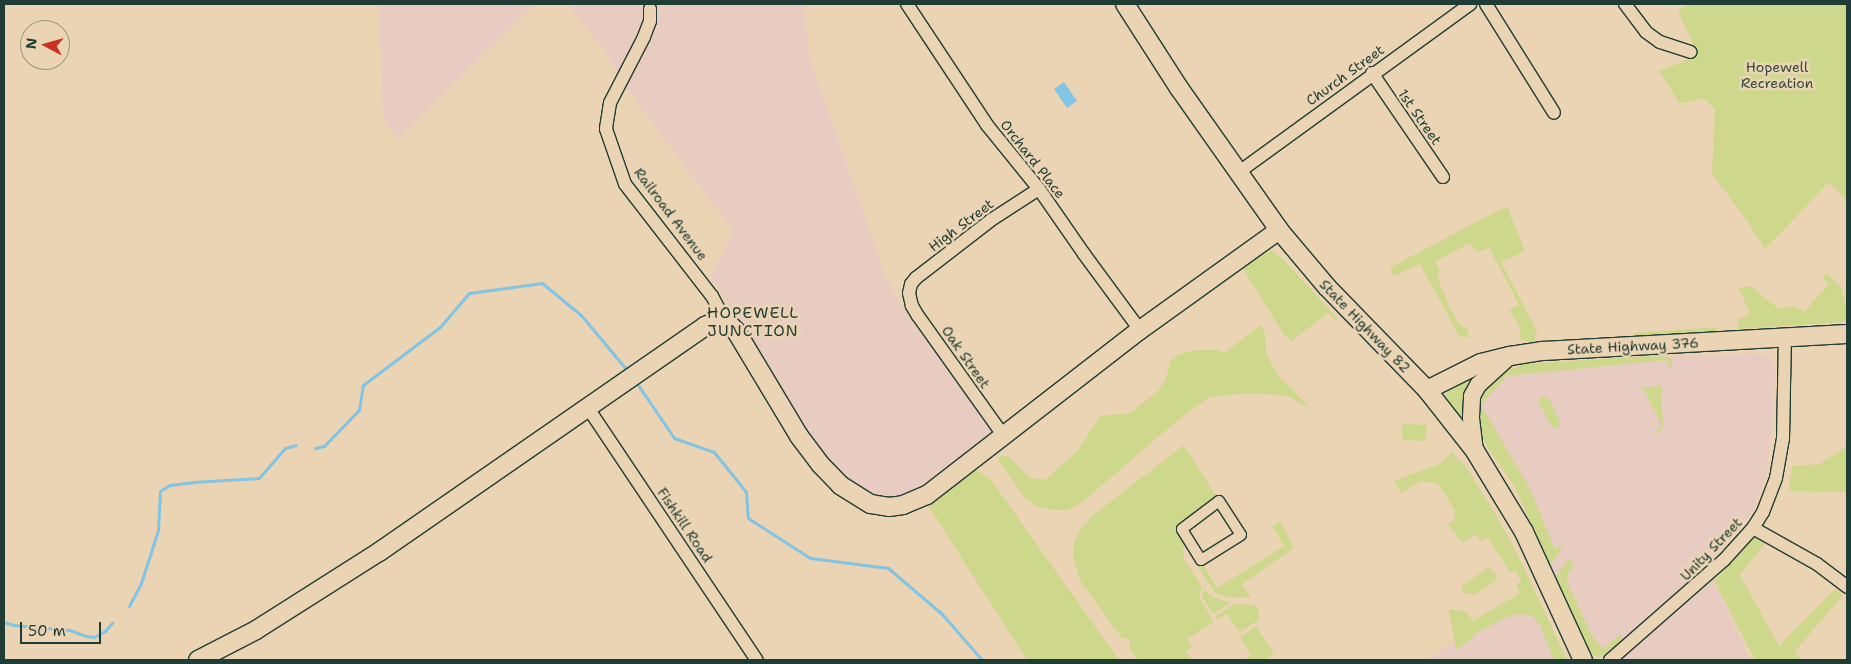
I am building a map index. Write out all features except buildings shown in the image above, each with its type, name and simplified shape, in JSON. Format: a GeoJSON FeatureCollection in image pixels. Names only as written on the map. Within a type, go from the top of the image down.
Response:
{"type":"FeatureCollection","features":[{"type":"Feature","properties":{"kind":"main road","name":"State Highway 82"},"geometry":{"type":"LineString","coordinates":[[1125,4],[1179,88],[1279,230],[1327,287],[1427,390],[1475,451],[1524,532],[1583,660]]}},
{"type":"Feature","properties":{"kind":"main road"},"geometry":{"type":"LineString","coordinates":[[198,660],[256,630],[379,552],[714,322],[730,325],[736,331],[799,436],[820,464],[840,485],[871,504],[888,507],[919,500],[1140,330],[1279,230]]}},
{"type":"Feature","properties":{"kind":"main road","name":"State Highway 376"},"geometry":{"type":"LineString","coordinates":[[1427,390],[1481,363],[1543,351],[1847,334]]}},
{"type":"Feature","properties":{"kind":"street","name":"Orchard Place"},"geometry":{"type":"LineString","coordinates":[[906,4],[987,125],[1039,189],[1140,330]]}},
{"type":"Feature","properties":{"kind":"street","name":"Church Street"},"geometry":{"type":"LineString","coordinates":[[1239,172],[1470,4]]}},
{"type":"Feature","properties":{"kind":"street"},"geometry":{"type":"LineString","coordinates":[[1486,4],[1554,113]]}},
{"type":"Feature","properties":{"kind":"street"},"geometry":{"type":"LineString","coordinates":[[1625,4],[1646,32],[1660,42],[1690,52]]}},
{"type":"Feature","properties":{"kind":"street","name":"Railroad Avenue"},"geometry":{"type":"LineString","coordinates":[[650,9],[650,22],[644,37],[610,103],[606,129],[625,184],[708,289],[721,313],[721,323]]}},
{"type":"Feature","properties":{"kind":"street","name":"1st Street"},"geometry":{"type":"LineString","coordinates":[[1372,74],[1444,177]]}},
{"type":"Feature","properties":{"kind":"street","name":"High Street"},"geometry":{"type":"LineString","coordinates":[[909,293],[911,284],[916,278],[991,220],[1039,189]]}},
{"type":"Feature","properties":{"kind":"street","name":"Oak Street"},"geometry":{"type":"LineString","coordinates":[[909,293],[912,306],[918,316],[1003,435]]}},
{"type":"Feature","properties":{"kind":"street","name":"Unity Street"},"geometry":{"type":"LineString","coordinates":[[1610,660],[1695,587],[1753,528],[1763,512],[1776,478],[1782,448],[1785,338]]}},
{"type":"Feature","properties":{"kind":"street"},"geometry":{"type":"LineString","coordinates":[[1475,451],[1470,417],[1472,396],[1478,385],[1510,356]]}},
{"type":"Feature","properties":{"kind":"street","name":"Fishkill Road"},"geometry":{"type":"LineString","coordinates":[[588,408],[757,660]]}},
{"type":"Feature","properties":{"kind":"street"},"geometry":{"type":"LineString","coordinates":[[1219,501],[1241,535],[1201,560],[1191,544],[1182,529],[1219,501]]}},
{"type":"Feature","properties":{"kind":"street"},"geometry":{"type":"LineString","coordinates":[[1753,528],[1816,564],[1847,587]]}},
{"type":"Feature","properties":{"kind":"shaded area"},"geometry":{"type":"Polygon","coordinates":[[[379,4],[535,4],[398,139],[383,118],[379,4]]]}},
{"type":"Feature","properties":{"kind":"shaded area"},"geometry":{"type":"Polygon","coordinates":[[[577,4],[804,4],[809,54],[884,274],[908,316],[995,431],[915,489],[893,499],[869,498],[850,485],[829,463],[800,423],[710,275],[725,250],[733,231],[626,87],[607,54],[571,9],[577,4]]]}},
{"type":"Feature","properties":{"kind":"shaded area"},"geometry":{"type":"Polygon","coordinates":[[[1759,353],[1771,358],[1775,366],[1774,417],[1765,479],[1752,513],[1721,550],[1674,595],[1618,643],[1592,654],[1549,562],[1527,503],[1480,429],[1481,392],[1501,375],[1651,357],[1759,353]]]}},
{"type":"Feature","properties":{"kind":"shaded area"},"geometry":{"type":"Polygon","coordinates":[[[1713,579],[1751,660],[1619,660],[1713,579]]]}},
{"type":"Feature","properties":{"kind":"shaded area"},"geometry":{"type":"Polygon","coordinates":[[[1534,591],[1567,660],[1428,660],[1472,628],[1534,591]]]}},
{"type":"Feature","properties":{"kind":"green space","name":"Hopewell Recreation"},"geometry":{"type":"Polygon","coordinates":[[[1687,4],[1847,4],[1847,201],[1829,182],[1765,249],[1746,219],[1712,174],[1715,109],[1703,98],[1680,104],[1659,71],[1695,57],[1696,50],[1678,12],[1687,4]]]}},
{"type":"Feature","properties":{"kind":"green space"},"geometry":{"type":"Polygon","coordinates":[[[1507,206],[1525,251],[1501,262],[1538,333],[1534,335],[1536,342],[1521,340],[1519,326],[1509,310],[1519,305],[1489,248],[1477,252],[1470,243],[1436,261],[1440,271],[1437,276],[1449,306],[1459,324],[1468,329],[1469,338],[1459,336],[1420,264],[1394,276],[1389,268],[1507,206]]]}},
{"type":"Feature","properties":{"kind":"green space"},"geometry":{"type":"Polygon","coordinates":[[[1271,250],[1282,258],[1338,319],[1335,320],[1328,313],[1292,341],[1285,336],[1243,269],[1243,267],[1271,250]]]}},
{"type":"Feature","properties":{"kind":"green space"},"geometry":{"type":"Polygon","coordinates":[[[1826,274],[1841,288],[1847,308],[1846,318],[1842,322],[1736,329],[1739,319],[1750,314],[1739,288],[1750,286],[1779,309],[1794,306],[1804,312],[1829,284],[1822,277],[1826,274]]]}},
{"type":"Feature","properties":{"kind":"green space"},"geometry":{"type":"Polygon","coordinates":[[[1261,325],[1265,334],[1266,354],[1278,375],[1311,409],[1288,396],[1249,393],[1210,397],[1174,423],[1084,501],[1067,510],[1051,510],[1039,507],[1025,498],[998,460],[1001,455],[1009,457],[1029,477],[1040,480],[1046,479],[1078,450],[1100,416],[1130,413],[1158,391],[1166,379],[1170,361],[1179,354],[1198,350],[1218,350],[1224,353],[1261,325]]]}},
{"type":"Feature","properties":{"kind":"green space"},"geometry":{"type":"Polygon","coordinates":[[[1717,327],[1717,331],[1636,336],[1634,333],[1717,327]]]}},
{"type":"Feature","properties":{"kind":"green space"},"geometry":{"type":"Polygon","coordinates":[[[1664,355],[1672,359],[1672,368],[1669,368],[1668,360],[1507,376],[1481,405],[1530,489],[1555,549],[1564,544],[1554,561],[1549,564],[1515,487],[1487,447],[1477,427],[1480,390],[1498,373],[1525,364],[1664,355]]]}},
{"type":"Feature","properties":{"kind":"green space"},"geometry":{"type":"Polygon","coordinates":[[[1482,373],[1464,421],[1443,396],[1454,387],[1482,373]]]}},
{"type":"Feature","properties":{"kind":"green space"},"geometry":{"type":"Polygon","coordinates":[[[1661,386],[1663,425],[1657,435],[1655,432],[1662,425],[1643,389],[1635,388],[1661,386]]]}},
{"type":"Feature","properties":{"kind":"green space"},"geometry":{"type":"Polygon","coordinates":[[[1542,396],[1549,399],[1560,422],[1559,428],[1552,427],[1538,402],[1542,396]]]}},
{"type":"Feature","properties":{"kind":"green space"},"geometry":{"type":"Polygon","coordinates":[[[1402,424],[1427,425],[1426,441],[1402,440],[1402,424]]]}},
{"type":"Feature","properties":{"kind":"green space"},"geometry":{"type":"Polygon","coordinates":[[[1847,444],[1847,492],[1789,491],[1792,466],[1820,464],[1843,449],[1847,444]]]}},
{"type":"Feature","properties":{"kind":"green space"},"geometry":{"type":"Polygon","coordinates":[[[1184,445],[1219,501],[1182,529],[1187,537],[1183,548],[1184,559],[1202,587],[1199,597],[1214,622],[1187,639],[1192,647],[1186,652],[1191,660],[1138,660],[1130,649],[1129,639],[1122,638],[1081,582],[1074,561],[1073,546],[1078,533],[1092,516],[1184,445]]]}},
{"type":"Feature","properties":{"kind":"green space"},"geometry":{"type":"Polygon","coordinates":[[[1452,452],[1469,471],[1496,515],[1517,553],[1567,660],[1554,660],[1540,625],[1531,615],[1519,614],[1510,616],[1475,634],[1472,639],[1456,650],[1449,609],[1466,612],[1473,621],[1520,593],[1516,585],[1521,581],[1516,571],[1510,572],[1488,538],[1480,541],[1476,534],[1462,543],[1448,524],[1456,519],[1453,514],[1456,512],[1438,484],[1421,481],[1401,493],[1394,481],[1439,464],[1452,452]]]}},
{"type":"Feature","properties":{"kind":"green space"},"geometry":{"type":"Polygon","coordinates":[[[974,468],[991,480],[1119,660],[1027,660],[927,504],[974,468]]]}},
{"type":"Feature","properties":{"kind":"green space"},"geometry":{"type":"Polygon","coordinates":[[[1280,521],[1294,548],[1242,584],[1251,598],[1227,597],[1214,592],[1193,558],[1195,551],[1217,588],[1284,546],[1272,526],[1280,521]]]}},
{"type":"Feature","properties":{"kind":"green space"},"geometry":{"type":"Polygon","coordinates":[[[1757,535],[1766,542],[1740,575],[1779,646],[1835,589],[1843,595],[1795,651],[1801,660],[1755,660],[1714,581],[1757,535]]]}},
{"type":"Feature","properties":{"kind":"green space"},"geometry":{"type":"Polygon","coordinates":[[[1570,557],[1574,566],[1568,574],[1567,582],[1592,635],[1603,649],[1620,634],[1622,637],[1621,642],[1601,658],[1590,654],[1556,580],[1558,573],[1570,557]]]}},
{"type":"Feature","properties":{"kind":"green space"},"geometry":{"type":"Polygon","coordinates":[[[1489,567],[1496,575],[1497,580],[1474,595],[1463,592],[1462,586],[1489,567]]]}},
{"type":"Feature","properties":{"kind":"green space"},"geometry":{"type":"Polygon","coordinates":[[[1204,589],[1212,597],[1230,603],[1213,614],[1202,597],[1204,589]]]}},
{"type":"Feature","properties":{"kind":"green space"},"geometry":{"type":"Polygon","coordinates":[[[1235,604],[1255,605],[1260,612],[1257,614],[1260,619],[1240,632],[1227,614],[1217,619],[1215,616],[1235,604]]]}},
{"type":"Feature","properties":{"kind":"green space"},"geometry":{"type":"Polygon","coordinates":[[[1256,626],[1274,654],[1265,660],[1247,660],[1246,658],[1251,655],[1240,637],[1256,626]]]}},
{"type":"Feature","properties":{"kind":"water"},"geometry":{"type":"Polygon","coordinates":[[[1064,82],[1077,101],[1067,108],[1054,89],[1064,82]]]}},
{"type":"Feature","properties":{"kind":"waterway"},"geometry":{"type":"LineString","coordinates":[[315,448],[324,446],[359,410],[363,385],[440,327],[469,293],[542,283],[581,315],[626,369]]}},
{"type":"Feature","properties":{"kind":"waterway"},"geometry":{"type":"LineString","coordinates":[[636,382],[674,438],[714,452],[746,492],[748,518],[810,558],[888,568],[942,614],[982,660]]}},
{"type":"Feature","properties":{"kind":"waterway"},"geometry":{"type":"LineString","coordinates":[[129,606],[141,583],[158,530],[160,491],[170,485],[259,478],[285,448],[296,445]]}},
{"type":"Feature","properties":{"kind":"waterway"},"geometry":{"type":"LineString","coordinates":[[4,622],[13,625],[70,630],[94,637],[105,631],[112,623]]}},
{"type":"Feature","properties":{"kind":"district","name":"HOPEWELL JUNCTION"},"geometry":{"type":"Point","coordinates":[753,322]}}]}
